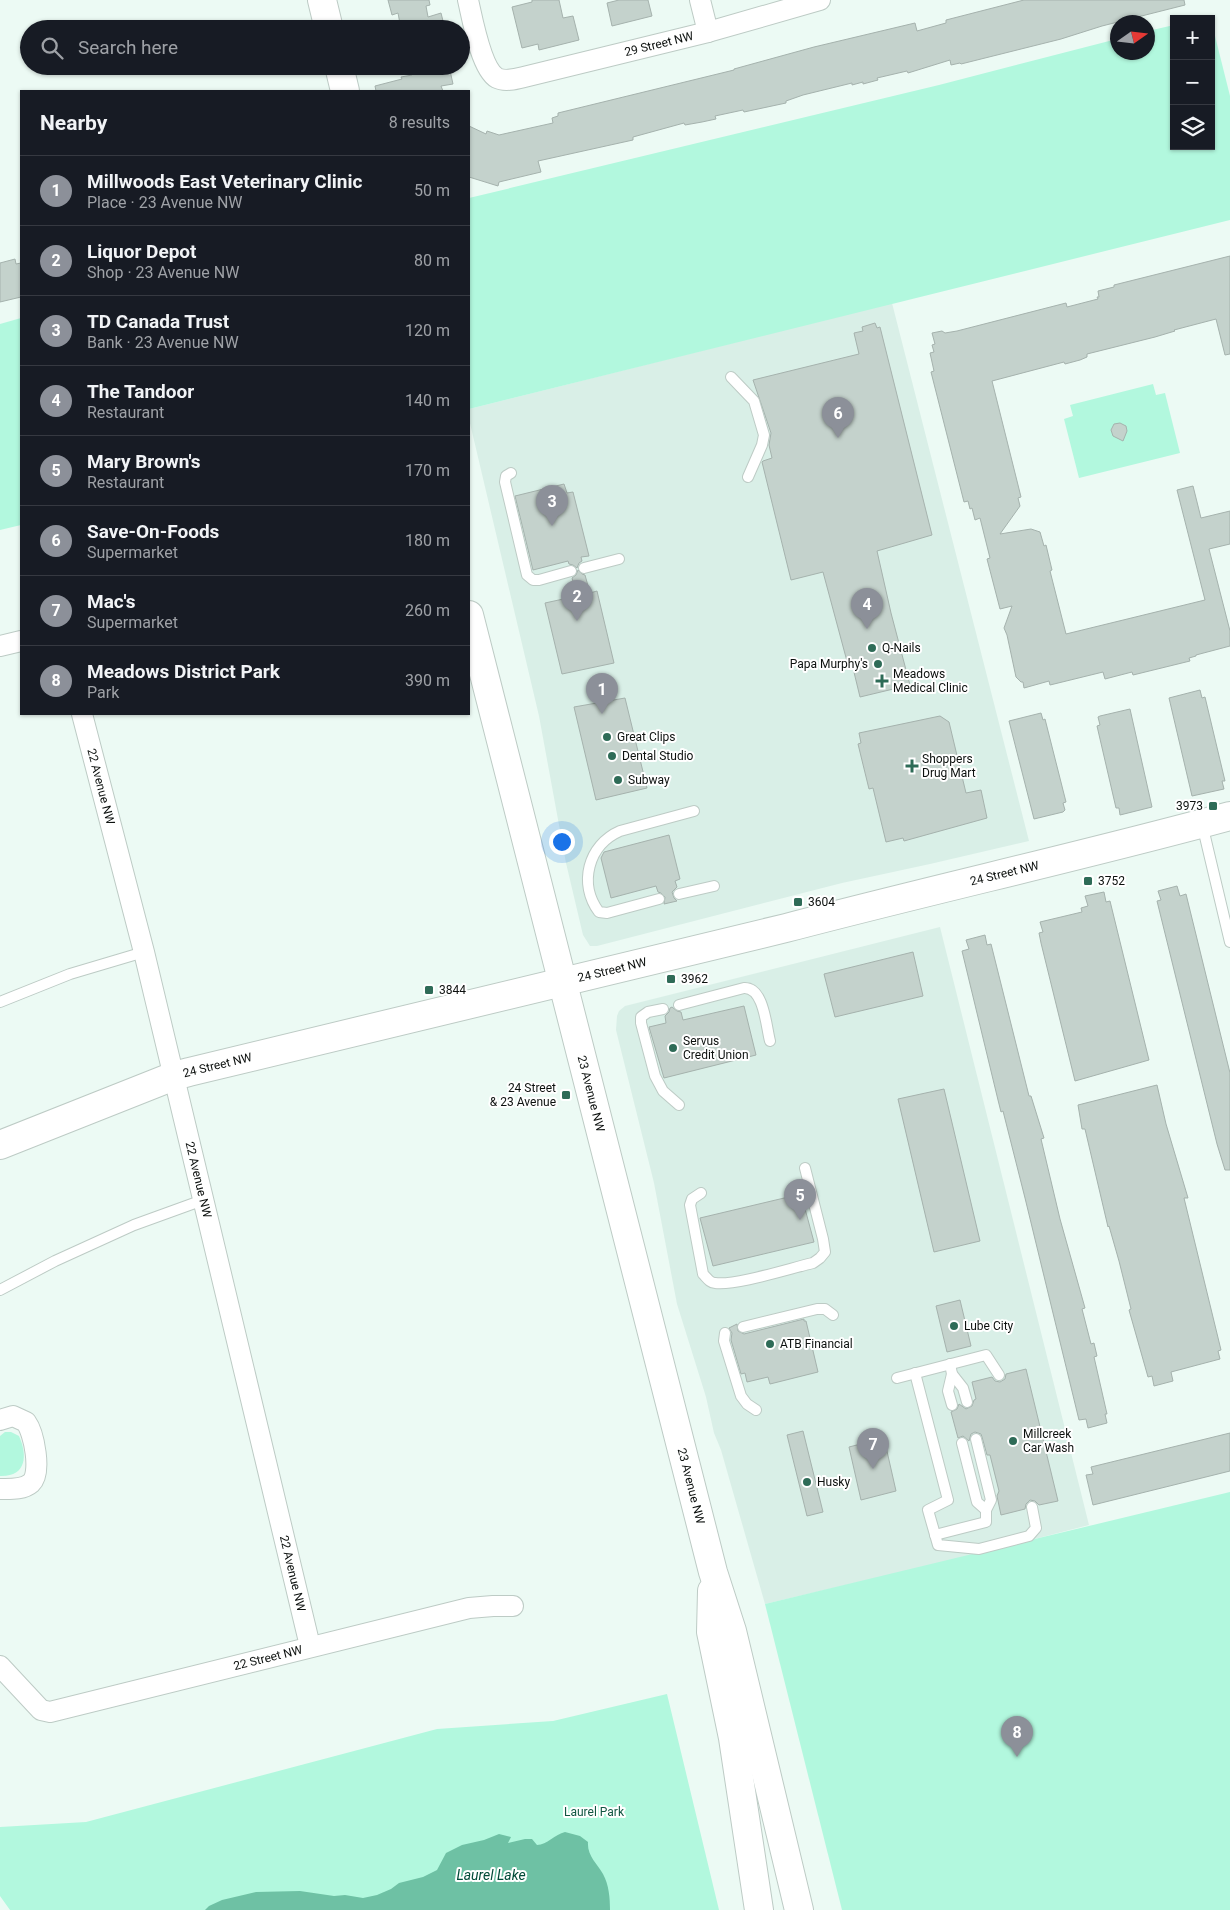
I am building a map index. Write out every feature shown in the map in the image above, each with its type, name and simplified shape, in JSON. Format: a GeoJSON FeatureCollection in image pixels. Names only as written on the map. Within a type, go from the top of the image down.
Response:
{"type":"FeatureCollection","features":[{"type":"Feature","properties":{"kind":"main road"},"geometry":{"type":"LineString","coordinates":[[310,0],[314,20]]}},
{"type":"Feature","properties":{"kind":"main road"},"geometry":{"type":"LineString","coordinates":[[322,0],[327,20]]}},
{"type":"Feature","properties":{"kind":"main road"},"geometry":{"type":"LineString","coordinates":[[325,75],[328,90]]}},
{"type":"Feature","properties":{"kind":"main road"},"geometry":{"type":"LineString","coordinates":[[341,75],[345,90]]}},
{"type":"Feature","properties":{"kind":"main road","name":"23 Avenue NW"},"geometry":{"type":"LineString","coordinates":[[470,619],[713,1572],[732,1631],[799,1910]]}},
{"type":"Feature","properties":{"kind":"main road","name":"24 Street NW"},"geometry":{"type":"LineString","coordinates":[[0,1145],[174,1076],[1108,849],[1230,816]]}},
{"type":"Feature","properties":{"kind":"main road","name":"23 Avenue NW"},"geometry":{"type":"LineString","coordinates":[[713,1572],[711,1632],[733,1738],[759,1910]]}},
{"type":"Feature","properties":{"kind":"street","name":"29 Street NW"},"geometry":{"type":"LineString","coordinates":[[468,0],[482,56],[496,78],[506,80],[708,32],[820,0]]}},
{"type":"Feature","properties":{"kind":"street"},"geometry":{"type":"LineString","coordinates":[[700,0],[708,32]]}},
{"type":"Feature","properties":{"kind":"street"},"geometry":{"type":"LineString","coordinates":[[0,646],[20,641]]}},
{"type":"Feature","properties":{"kind":"street","name":"22 Avenue NW"},"geometry":{"type":"LineString","coordinates":[[82,715],[144,952],[310,1646]]}},
{"type":"Feature","properties":{"kind":"street"},"geometry":{"type":"LineString","coordinates":[[0,1420],[13,1416],[26,1422],[32,1434],[36,1470],[35,1478],[27,1486],[0,1489]]}},
{"type":"Feature","properties":{"kind":"street","name":"22 Street NW"},"geometry":{"type":"LineString","coordinates":[[0,1666],[41,1710],[50,1712],[469,1608],[513,1606]]}},
{"type":"Feature","properties":{"kind":"lane"},"geometry":{"type":"LineString","coordinates":[[731,378],[754,401],[764,435],[762,445],[748,477]]}},
{"type":"Feature","properties":{"kind":"lane"},"geometry":{"type":"LineString","coordinates":[[511,473],[506,476],[504,482],[528,575],[533,580],[539,580],[571,572]]}},
{"type":"Feature","properties":{"kind":"lane"},"geometry":{"type":"LineString","coordinates":[[584,568],[619,559]]}},
{"type":"Feature","properties":{"kind":"lane"},"geometry":{"type":"LineString","coordinates":[[659,899],[607,913],[599,912],[592,898],[588,877],[590,863],[601,843],[609,836],[620,831],[694,811]]}},
{"type":"Feature","properties":{"kind":"lane"},"geometry":{"type":"LineString","coordinates":[[1202,824],[1230,942]]}},
{"type":"Feature","properties":{"kind":"lane"},"geometry":{"type":"LineString","coordinates":[[679,894],[714,886]]}},
{"type":"Feature","properties":{"kind":"lane"},"geometry":{"type":"LineString","coordinates":[[0,1002],[70,974],[144,952]]}},
{"type":"Feature","properties":{"kind":"lane"},"geometry":{"type":"LineString","coordinates":[[679,1005],[751,987],[756,992],[762,1005],[770,1041]]}},
{"type":"Feature","properties":{"kind":"lane"},"geometry":{"type":"LineString","coordinates":[[663,1009],[648,1012],[641,1017],[655,1076],[663,1090],[679,1105]]}},
{"type":"Feature","properties":{"kind":"lane"},"geometry":{"type":"LineString","coordinates":[[701,1193],[692,1199],[690,1204],[703,1274],[714,1284],[730,1283],[813,1263],[825,1252],[805,1168]]}},
{"type":"Feature","properties":{"kind":"lane"},"geometry":{"type":"LineString","coordinates":[[0,1290],[55,1261],[134,1225],[203,1200]]}},
{"type":"Feature","properties":{"kind":"lane"},"geometry":{"type":"LineString","coordinates":[[743,1327],[817,1309],[825,1309],[833,1315]]}},
{"type":"Feature","properties":{"kind":"lane"},"geometry":{"type":"LineString","coordinates":[[724,1333],[724,1341],[741,1396],[747,1404],[756,1410]]}},
{"type":"Feature","properties":{"kind":"lane"},"geometry":{"type":"LineString","coordinates":[[897,1378],[915,1373],[951,1369],[986,1355],[999,1375]]}},
{"type":"Feature","properties":{"kind":"lane"},"geometry":{"type":"LineString","coordinates":[[951,1369],[963,1388],[967,1402]]}},
{"type":"Feature","properties":{"kind":"lane"},"geometry":{"type":"LineString","coordinates":[[951,1369],[948,1391],[952,1405]]}},
{"type":"Feature","properties":{"kind":"lane"},"geometry":{"type":"LineString","coordinates":[[915,1373],[948,1500],[928,1510],[938,1545],[979,1549],[1029,1536],[1036,1528],[1032,1507]]}},
{"type":"Feature","properties":{"kind":"lane"},"geometry":{"type":"LineString","coordinates":[[935,1535],[986,1522],[986,1510],[991,1500],[976,1439]]}},
{"type":"Feature","properties":{"kind":"lane"},"geometry":{"type":"LineString","coordinates":[[962,1443],[978,1502],[986,1510]]}},
{"type":"Feature","properties":{"kind":"shaded area"},"geometry":{"type":"Polygon","coordinates":[[[892,303],[1029,841],[842,883],[597,946],[590,946],[583,935],[566,863],[539,716],[470,423],[470,409],[892,303]]]}},
{"type":"Feature","properties":{"kind":"shaded area"},"geometry":{"type":"Polygon","coordinates":[[[940,927],[1089,1525],[953,1560],[765,1604],[721,1450],[714,1433],[706,1397],[677,1304],[654,1183],[616,1030],[617,1016],[619,1011],[625,1006],[940,927]]]}},
{"type":"Feature","properties":{"kind":"green space"},"geometry":{"type":"Polygon","coordinates":[[[1170,26],[1170,150],[1215,150],[1215,36],[1230,96],[1230,220],[470,409],[470,198],[939,85],[1110,41],[1110,60],[1155,60],[1155,29],[1170,26]]]}},
{"type":"Feature","properties":{"kind":"green space"},"geometry":{"type":"Polygon","coordinates":[[[20,318],[20,525],[0,530],[0,324],[20,318]]]}},
{"type":"Feature","properties":{"kind":"green space"},"geometry":{"type":"Polygon","coordinates":[[[1153,384],[1156,395],[1165,393],[1180,453],[1079,478],[1064,419],[1073,416],[1070,405],[1153,384]]]}},
{"type":"Feature","properties":{"kind":"green space"},"geometry":{"type":"Polygon","coordinates":[[[5,1432],[11,1432],[19,1436],[24,1458],[20,1469],[15,1473],[0,1476],[0,1436],[5,1432]]]}},
{"type":"Feature","properties":{"kind":"green space"},"geometry":{"type":"Polygon","coordinates":[[[1230,1492],[1230,1910],[842,1910],[765,1604],[1230,1492]]]}},
{"type":"Feature","properties":{"kind":"green space","name":"Laurel Park"},"geometry":{"type":"Polygon","coordinates":[[[667,1694],[719,1910],[10,1910],[0,1896],[0,1827],[86,1822],[437,1729],[553,1721],[667,1694]]]}},
{"type":"Feature","properties":{"kind":"water","name":"Laurel Lake"},"geometry":{"type":"Polygon","coordinates":[[[565,1832],[580,1836],[588,1842],[589,1851],[607,1883],[610,1910],[205,1910],[222,1900],[256,1892],[300,1891],[363,1898],[377,1895],[399,1883],[423,1877],[437,1870],[446,1853],[462,1845],[499,1834],[511,1837],[508,1843],[532,1839],[537,1845],[541,1845],[565,1832]]]}},
{"type":"Feature","properties":{"kind":"building"},"geometry":{"type":"Polygon","coordinates":[[[388,0],[429,0],[430,5],[426,6],[428,17],[441,13],[443,20],[399,20],[398,13],[392,15],[388,0]]]}},
{"type":"Feature","properties":{"kind":"building"},"geometry":{"type":"Polygon","coordinates":[[[532,0],[559,0],[563,18],[573,16],[579,40],[539,50],[538,44],[522,48],[512,7],[532,2],[532,0]]]}},
{"type":"Feature","properties":{"kind":"building"},"geometry":{"type":"Polygon","coordinates":[[[619,0],[648,0],[652,16],[612,26],[607,3],[619,0]]]}},
{"type":"Feature","properties":{"kind":"building"},"geometry":{"type":"Polygon","coordinates":[[[1024,0],[1184,0],[1185,5],[1145,15],[1110,15],[1110,24],[1061,39],[961,64],[951,65],[950,60],[908,73],[907,71],[877,78],[878,80],[863,84],[863,82],[852,85],[852,83],[803,95],[786,101],[786,103],[715,116],[716,119],[702,122],[685,125],[684,123],[633,137],[633,140],[538,161],[541,172],[499,182],[498,186],[470,177],[470,126],[486,134],[487,131],[499,135],[553,123],[552,118],[558,116],[558,113],[734,70],[814,47],[915,23],[917,31],[946,23],[946,20],[1024,0]]]}},
{"type":"Feature","properties":{"kind":"building"},"geometry":{"type":"Polygon","coordinates":[[[412,75],[451,75],[453,84],[441,86],[443,90],[376,90],[375,86],[402,79],[401,77],[412,75]]]}},
{"type":"Feature","properties":{"kind":"building"},"geometry":{"type":"Polygon","coordinates":[[[1230,256],[1230,354],[1225,355],[1216,319],[1087,354],[1087,357],[1080,360],[1065,364],[1064,362],[992,381],[1021,497],[1018,498],[1020,506],[1000,534],[1031,529],[1040,532],[1044,546],[1046,545],[1052,570],[1050,571],[1066,634],[1205,600],[1177,490],[1193,486],[1201,518],[1230,511],[1230,544],[1209,549],[1230,631],[1230,646],[1196,655],[1189,658],[1190,661],[1133,675],[1132,672],[1105,679],[1103,672],[1050,685],[1049,681],[1024,688],[1023,682],[1016,677],[1004,628],[1012,606],[1000,609],[987,559],[990,558],[980,518],[975,520],[968,501],[964,502],[931,372],[934,371],[930,353],[934,352],[932,345],[935,344],[932,333],[957,331],[1066,303],[1067,307],[1098,299],[1098,291],[1114,287],[1114,285],[1230,256]]]}},
{"type":"Feature","properties":{"kind":"building"},"geometry":{"type":"Polygon","coordinates":[[[15,259],[16,264],[20,263],[20,297],[0,302],[0,263],[15,259]]]}},
{"type":"Feature","properties":{"kind":"building"},"geometry":{"type":"Polygon","coordinates":[[[875,323],[877,328],[880,327],[932,535],[877,551],[910,685],[860,697],[852,664],[848,665],[823,572],[791,580],[762,462],[772,458],[769,445],[771,433],[753,380],[859,354],[854,333],[863,331],[862,327],[875,323]]]}},
{"type":"Feature","properties":{"kind":"building"},"geometry":{"type":"Polygon","coordinates":[[[1120,423],[1126,426],[1127,431],[1123,441],[1113,436],[1111,430],[1114,424],[1120,423]]]}},
{"type":"Feature","properties":{"kind":"building"},"geometry":{"type":"Polygon","coordinates":[[[564,484],[567,493],[573,492],[589,556],[581,557],[582,561],[577,568],[569,564],[568,561],[533,570],[515,496],[564,484]]]}},
{"type":"Feature","properties":{"kind":"building"},"geometry":{"type":"Polygon","coordinates":[[[578,570],[585,575],[590,593],[597,591],[614,663],[562,674],[545,603],[577,596],[572,578],[578,570]]]}},
{"type":"Feature","properties":{"kind":"building"},"geometry":{"type":"Polygon","coordinates":[[[1200,690],[1202,698],[1205,697],[1225,781],[1222,781],[1224,789],[1192,796],[1169,698],[1200,690]]]}},
{"type":"Feature","properties":{"kind":"building"},"geometry":{"type":"Polygon","coordinates":[[[625,698],[647,788],[596,800],[574,707],[625,698]]]}},
{"type":"Feature","properties":{"kind":"building"},"geometry":{"type":"Polygon","coordinates":[[[1130,709],[1152,807],[1120,815],[1119,808],[1116,808],[1097,726],[1100,725],[1098,717],[1130,709]]]}},
{"type":"Feature","properties":{"kind":"building"},"geometry":{"type":"Polygon","coordinates":[[[1041,713],[1043,720],[1045,719],[1066,802],[1063,803],[1065,810],[1063,812],[1034,819],[1009,721],[1041,713]]]}},
{"type":"Feature","properties":{"kind":"building","name":"Shoppers Drug Mart"},"geometry":{"type":"Polygon","coordinates":[[[940,716],[949,722],[966,793],[981,790],[987,818],[904,841],[903,838],[886,842],[873,788],[869,789],[858,744],[861,743],[859,733],[940,716]]]}},
{"type":"Feature","properties":{"kind":"building"},"geometry":{"type":"Polygon","coordinates":[[[669,835],[680,879],[675,881],[677,887],[672,892],[677,901],[664,904],[665,897],[658,892],[656,886],[611,898],[601,858],[604,852],[669,835]]]}},
{"type":"Feature","properties":{"kind":"building"},"geometry":{"type":"Polygon","coordinates":[[[1177,886],[1180,896],[1186,894],[1230,1073],[1230,1170],[1225,1170],[1217,1144],[1157,901],[1161,900],[1158,891],[1177,886]]]}},
{"type":"Feature","properties":{"kind":"building"},"geometry":{"type":"Polygon","coordinates":[[[1104,892],[1106,902],[1110,901],[1149,1060],[1075,1081],[1041,943],[1039,933],[1043,932],[1040,922],[1082,912],[1081,908],[1088,906],[1085,896],[1104,892]]]}},
{"type":"Feature","properties":{"kind":"building"},"geometry":{"type":"Polygon","coordinates":[[[985,935],[987,945],[991,944],[1029,1096],[1031,1096],[1044,1138],[1041,1139],[1060,1219],[1085,1308],[1082,1309],[1091,1344],[1094,1343],[1097,1356],[1094,1357],[1107,1414],[1105,1414],[1107,1423],[1088,1428],[1086,1419],[1079,1420],[962,951],[969,949],[966,940],[985,935]]]}},
{"type":"Feature","properties":{"kind":"building"},"geometry":{"type":"Polygon","coordinates":[[[913,952],[923,996],[835,1017],[824,974],[913,952]]]}},
{"type":"Feature","properties":{"kind":"building"},"geometry":{"type":"Polygon","coordinates":[[[744,1006],[756,1055],[664,1078],[649,1027],[666,1023],[665,1016],[670,1008],[672,1007],[681,1012],[683,1020],[744,1006]]]}},
{"type":"Feature","properties":{"kind":"building"},"geometry":{"type":"Polygon","coordinates":[[[1157,1085],[1166,1124],[1188,1198],[1184,1198],[1221,1350],[1218,1351],[1220,1359],[1171,1372],[1173,1381],[1154,1386],[1152,1376],[1148,1377],[1129,1310],[1131,1309],[1108,1227],[1085,1129],[1082,1129],[1078,1105],[1157,1085]]]}},
{"type":"Feature","properties":{"kind":"building"},"geometry":{"type":"Polygon","coordinates":[[[944,1089],[980,1241],[934,1252],[898,1099],[944,1089]]]}},
{"type":"Feature","properties":{"kind":"building"},"geometry":{"type":"Polygon","coordinates":[[[801,1194],[814,1242],[713,1266],[700,1218],[801,1194]]]}},
{"type":"Feature","properties":{"kind":"building","name":"Lube City"},"geometry":{"type":"Polygon","coordinates":[[[960,1300],[971,1346],[947,1352],[936,1306],[960,1300]]]}},
{"type":"Feature","properties":{"kind":"building","name":"ATB Financial"},"geometry":{"type":"Polygon","coordinates":[[[804,1319],[818,1372],[770,1384],[768,1377],[747,1382],[745,1373],[741,1374],[731,1340],[732,1333],[729,1328],[737,1324],[738,1331],[744,1334],[804,1319]]]}},
{"type":"Feature","properties":{"kind":"building","name":"Millcreek Car Wash"},"geometry":{"type":"Polygon","coordinates":[[[1026,1369],[1058,1501],[1039,1505],[1035,1501],[1030,1500],[1026,1504],[1025,1509],[1001,1515],[997,1496],[999,1491],[990,1455],[987,1455],[981,1434],[975,1432],[971,1434],[969,1441],[963,1436],[958,1438],[951,1412],[957,1409],[959,1404],[966,1409],[972,1406],[976,1399],[972,1382],[992,1377],[995,1381],[1000,1382],[1005,1379],[1006,1374],[1026,1369]]]}},
{"type":"Feature","properties":{"kind":"building","name":"Husky"},"geometry":{"type":"Polygon","coordinates":[[[803,1431],[823,1512],[807,1516],[787,1435],[803,1431]]]}},
{"type":"Feature","properties":{"kind":"building"},"geometry":{"type":"Polygon","coordinates":[[[1230,1433],[1230,1471],[1093,1505],[1086,1475],[1093,1474],[1091,1467],[1230,1433]]]}},
{"type":"Feature","properties":{"kind":"building"},"geometry":{"type":"Polygon","coordinates":[[[884,1438],[896,1491],[861,1500],[849,1447],[884,1438]]]}},
{"type":"Feature","properties":{"kind":"place","name":"Save-On-Foods"},"geometry":{"type":"Point","coordinates":[838,438]}},
{"type":"Feature","properties":{"kind":"place","name":"TD Canada Trust"},"geometry":{"type":"Point","coordinates":[552,526]}},
{"type":"Feature","properties":{"kind":"place","name":"Liquor Depot"},"geometry":{"type":"Point","coordinates":[577,621]}},
{"type":"Feature","properties":{"kind":"place","name":"The Tandoor"},"geometry":{"type":"Point","coordinates":[867,629]}},
{"type":"Feature","properties":{"kind":"place","name":"Q-Nails"},"geometry":{"type":"Point","coordinates":[872,648]}},
{"type":"Feature","properties":{"kind":"place","name":"Papa Murphy's"},"geometry":{"type":"Point","coordinates":[878,664]}},
{"type":"Feature","properties":{"kind":"place","name":"Meadows Medical Clinic"},"geometry":{"type":"Point","coordinates":[882,681]}},
{"type":"Feature","properties":{"kind":"place","name":"Millwoods East Veterinary Clinic"},"geometry":{"type":"Point","coordinates":[602,714]}},
{"type":"Feature","properties":{"kind":"place","name":"Great Clips"},"geometry":{"type":"Point","coordinates":[607,737]}},
{"type":"Feature","properties":{"kind":"place","name":"Dental Studio"},"geometry":{"type":"Point","coordinates":[612,756]}},
{"type":"Feature","properties":{"kind":"place","name":"Shoppers Drug Mart"},"geometry":{"type":"Point","coordinates":[912,766]}},
{"type":"Feature","properties":{"kind":"place","name":"Subway"},"geometry":{"type":"Point","coordinates":[618,780]}},
{"type":"Feature","properties":{"kind":"place","name":"3973"},"geometry":{"type":"Point","coordinates":[1213,806]}},
{"type":"Feature","properties":{"kind":"place","name":"3752"},"geometry":{"type":"Point","coordinates":[1088,881]}},
{"type":"Feature","properties":{"kind":"place","name":"3604"},"geometry":{"type":"Point","coordinates":[798,902]}},
{"type":"Feature","properties":{"kind":"place","name":"3962"},"geometry":{"type":"Point","coordinates":[671,979]}},
{"type":"Feature","properties":{"kind":"place","name":"3844"},"geometry":{"type":"Point","coordinates":[429,990]}},
{"type":"Feature","properties":{"kind":"place","name":"Servus Credit Union"},"geometry":{"type":"Point","coordinates":[673,1048]}},
{"type":"Feature","properties":{"kind":"place","name":"24 Street & 23 Avenue"},"geometry":{"type":"Point","coordinates":[566,1095]}},
{"type":"Feature","properties":{"kind":"place","name":"Mary Brown's"},"geometry":{"type":"Point","coordinates":[800,1220]}},
{"type":"Feature","properties":{"kind":"place","name":"Lube City"},"geometry":{"type":"Point","coordinates":[954,1326]}},
{"type":"Feature","properties":{"kind":"place","name":"ATB Financial"},"geometry":{"type":"Point","coordinates":[770,1344]}},
{"type":"Feature","properties":{"kind":"place","name":"Millcreek Car Wash"},"geometry":{"type":"Point","coordinates":[1013,1441]}},
{"type":"Feature","properties":{"kind":"place","name":"Mac's"},"geometry":{"type":"Point","coordinates":[873,1469]}},
{"type":"Feature","properties":{"kind":"place","name":"Husky"},"geometry":{"type":"Point","coordinates":[807,1482]}},
{"type":"Feature","properties":{"kind":"place","name":"Meadows District Park"},"geometry":{"type":"Point","coordinates":[1017,1757]}}]}
